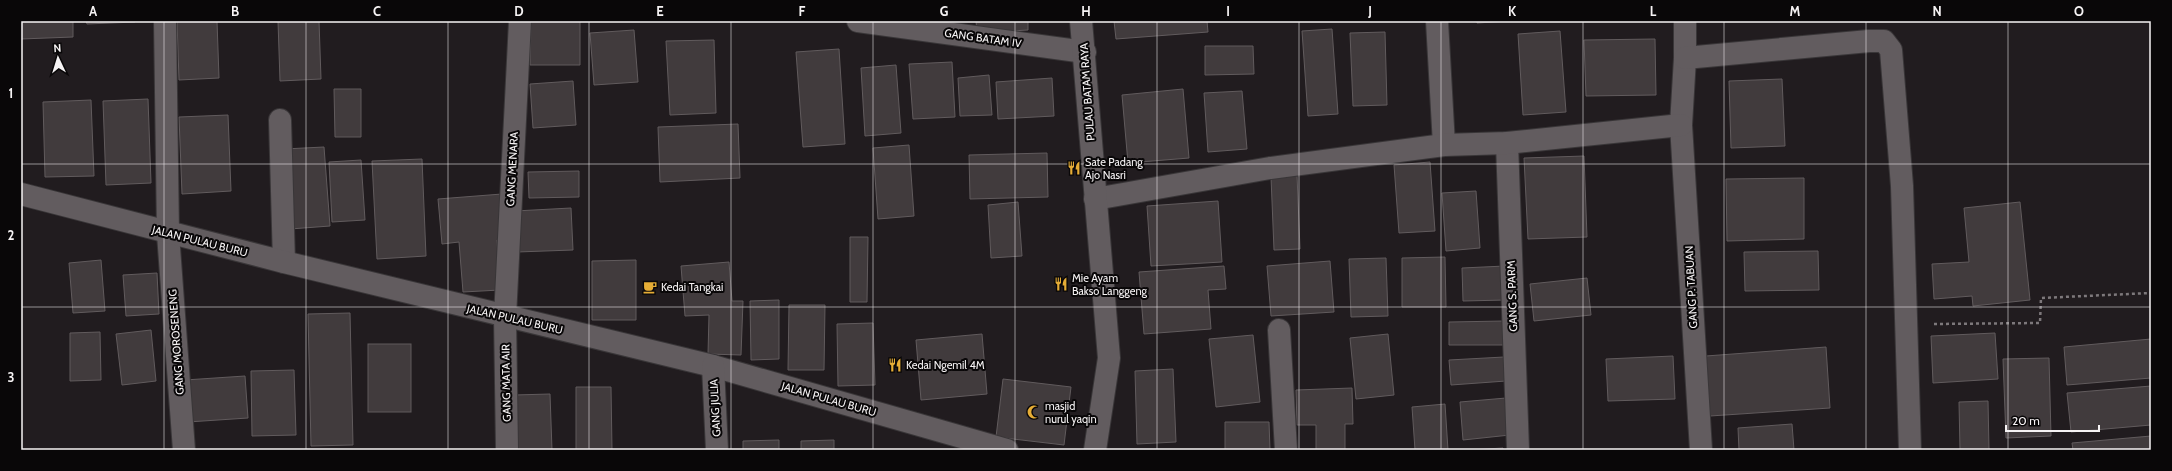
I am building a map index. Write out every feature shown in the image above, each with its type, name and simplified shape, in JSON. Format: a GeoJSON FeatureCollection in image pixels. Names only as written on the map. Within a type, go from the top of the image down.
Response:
{"type":"FeatureCollection","features":[{"type":"Feature","properties":{"kind":"street","name":"GANG MOROSENENG"},"geometry":{"type":"LineString","coordinates":[[165,21],[168,234],[184,450]]}},
{"type":"Feature","properties":{"kind":"street","name":"GANG MENARA"},"geometry":{"type":"LineString","coordinates":[[505,317],[520,21]]}},
{"type":"Feature","properties":{"kind":"street","name":"GANG BATAM IV"},"geometry":{"type":"LineString","coordinates":[[858,21],[1085,52]]}},
{"type":"Feature","properties":{"kind":"street","name":"PULAU BATAM RAYA"},"geometry":{"type":"LineString","coordinates":[[1081,21],[1085,52],[1095,199],[1109,358],[1095,450]]}},
{"type":"Feature","properties":{"kind":"street"},"geometry":{"type":"LineString","coordinates":[[1437,21],[1444,145]]}},
{"type":"Feature","properties":{"kind":"street","name":"GANG P. TABUAN"},"geometry":{"type":"LineString","coordinates":[[1685,21],[1685,58],[1681,125],[1701,450]]}},
{"type":"Feature","properties":{"kind":"street"},"geometry":{"type":"LineString","coordinates":[[1685,58],[1884,41],[1891,50],[1902,186],[1910,450]]}},
{"type":"Feature","properties":{"kind":"street"},"geometry":{"type":"LineString","coordinates":[[280,120],[284,262]]}},
{"type":"Feature","properties":{"kind":"street"},"geometry":{"type":"LineString","coordinates":[[1095,199],[1270,168],[1444,145],[1507,142],[1681,125]]}},
{"type":"Feature","properties":{"kind":"street","name":"GANG S. PARM"},"geometry":{"type":"LineString","coordinates":[[1507,142],[1518,450]]}},
{"type":"Feature","properties":{"kind":"street","name":"JALAN PULAU BURU"},"geometry":{"type":"LineString","coordinates":[[21,194],[168,234],[505,317],[713,366],[1006,450]]}},
{"type":"Feature","properties":{"kind":"street","name":"GANG MATA AIR"},"geometry":{"type":"LineString","coordinates":[[505,317],[507,450]]}},
{"type":"Feature","properties":{"kind":"street"},"geometry":{"type":"LineString","coordinates":[[1279,330],[1286,450]]}},
{"type":"Feature","properties":{"kind":"street","name":"GANG JULIA"},"geometry":{"type":"LineString","coordinates":[[713,366],[717,450]]}},
{"type":"Feature","properties":{"kind":"path"},"geometry":{"type":"LineString","coordinates":[[1907,325],[2040,323],[2041,298],[2151,293]]}},
{"type":"Feature","properties":{"kind":"building"},"geometry":{"type":"Polygon","coordinates":[[[21,21],[73,21],[73,37],[21,39],[21,21]]]}},
{"type":"Feature","properties":{"kind":"building"},"geometry":{"type":"Polygon","coordinates":[[[86,21],[135,21],[135,22],[87,24],[86,21]]]}},
{"type":"Feature","properties":{"kind":"building"},"geometry":{"type":"Polygon","coordinates":[[[177,21],[217,21],[219,78],[179,80],[177,21]]]}},
{"type":"Feature","properties":{"kind":"building"},"geometry":{"type":"Polygon","coordinates":[[[278,21],[319,21],[321,79],[280,81],[278,21]]]}},
{"type":"Feature","properties":{"kind":"building"},"geometry":{"type":"Polygon","coordinates":[[[531,21],[580,21],[580,65],[530,65],[531,21]]]}},
{"type":"Feature","properties":{"kind":"building"},"geometry":{"type":"Polygon","coordinates":[[[976,21],[1028,21],[1028,30],[977,33],[976,21]]]}},
{"type":"Feature","properties":{"kind":"building"},"geometry":{"type":"Polygon","coordinates":[[[1114,21],[1207,21],[1208,32],[1116,39],[1114,21]]]}},
{"type":"Feature","properties":{"kind":"building"},"geometry":{"type":"Polygon","coordinates":[[[1477,21],[1509,21],[1477,23],[1477,21]]]}},
{"type":"Feature","properties":{"kind":"building"},"geometry":{"type":"Polygon","coordinates":[[[1332,29],[1338,114],[1308,116],[1302,31],[1332,29]]]}},
{"type":"Feature","properties":{"kind":"building"},"geometry":{"type":"Polygon","coordinates":[[[634,30],[638,82],[594,85],[590,33],[634,30]]]}},
{"type":"Feature","properties":{"kind":"building"},"geometry":{"type":"Polygon","coordinates":[[[1560,31],[1566,112],[1523,115],[1518,34],[1560,31]]]}},
{"type":"Feature","properties":{"kind":"building"},"geometry":{"type":"Polygon","coordinates":[[[1385,32],[1387,105],[1353,106],[1350,33],[1385,32]]]}},
{"type":"Feature","properties":{"kind":"building"},"geometry":{"type":"Polygon","coordinates":[[[1655,39],[1656,95],[1586,96],[1584,40],[1655,39]]]}},
{"type":"Feature","properties":{"kind":"building"},"geometry":{"type":"Polygon","coordinates":[[[714,40],[716,113],[670,115],[666,41],[714,40]]]}},
{"type":"Feature","properties":{"kind":"building"},"geometry":{"type":"Polygon","coordinates":[[[1205,46],[1253,46],[1254,74],[1205,75],[1205,46]]]}},
{"type":"Feature","properties":{"kind":"building"},"geometry":{"type":"Polygon","coordinates":[[[839,49],[845,144],[803,147],[796,52],[839,49]]]}},
{"type":"Feature","properties":{"kind":"building"},"geometry":{"type":"Polygon","coordinates":[[[952,62],[955,117],[913,119],[909,64],[952,62]]]}},
{"type":"Feature","properties":{"kind":"building"},"geometry":{"type":"Polygon","coordinates":[[[896,65],[901,133],[865,136],[861,68],[896,65]]]}},
{"type":"Feature","properties":{"kind":"building"},"geometry":{"type":"Polygon","coordinates":[[[989,75],[992,115],[960,116],[958,78],[989,75]]]}},
{"type":"Feature","properties":{"kind":"building"},"geometry":{"type":"Polygon","coordinates":[[[1052,78],[1054,116],[998,119],[996,82],[1052,78]]]}},
{"type":"Feature","properties":{"kind":"building"},"geometry":{"type":"Polygon","coordinates":[[[1782,79],[1785,146],[1731,148],[1729,81],[1782,79]]]}},
{"type":"Feature","properties":{"kind":"building"},"geometry":{"type":"Polygon","coordinates":[[[573,81],[576,125],[533,128],[530,84],[573,81]]]}},
{"type":"Feature","properties":{"kind":"building"},"geometry":{"type":"Polygon","coordinates":[[[334,89],[361,89],[361,137],[335,137],[334,89]]]}},
{"type":"Feature","properties":{"kind":"building"},"geometry":{"type":"Polygon","coordinates":[[[1183,89],[1189,158],[1128,163],[1122,95],[1183,89]]]}},
{"type":"Feature","properties":{"kind":"building"},"geometry":{"type":"Polygon","coordinates":[[[1242,91],[1247,149],[1208,152],[1204,93],[1242,91]]]}},
{"type":"Feature","properties":{"kind":"building"},"geometry":{"type":"Polygon","coordinates":[[[148,99],[151,183],[106,185],[103,101],[148,99]]]}},
{"type":"Feature","properties":{"kind":"building"},"geometry":{"type":"Polygon","coordinates":[[[91,100],[94,176],[45,177],[43,102],[91,100]]]}},
{"type":"Feature","properties":{"kind":"building"},"geometry":{"type":"Polygon","coordinates":[[[228,115],[231,191],[182,194],[179,117],[228,115]]]}},
{"type":"Feature","properties":{"kind":"building"},"geometry":{"type":"Polygon","coordinates":[[[738,124],[740,178],[660,182],[658,127],[738,124]]]}},
{"type":"Feature","properties":{"kind":"building"},"geometry":{"type":"Polygon","coordinates":[[[909,145],[914,216],[878,219],[873,148],[909,145]]]}},
{"type":"Feature","properties":{"kind":"building"},"geometry":{"type":"Polygon","coordinates":[[[324,147],[330,226],[290,229],[284,149],[324,147]]]}},
{"type":"Feature","properties":{"kind":"building"},"geometry":{"type":"Polygon","coordinates":[[[1047,153],[1048,197],[970,199],[969,155],[1047,153]]]}},
{"type":"Feature","properties":{"kind":"building"},"geometry":{"type":"Polygon","coordinates":[[[1584,156],[1587,237],[1528,239],[1524,158],[1584,156]]]}},
{"type":"Feature","properties":{"kind":"building"},"geometry":{"type":"Polygon","coordinates":[[[422,159],[426,256],[377,259],[372,161],[422,159]]]}},
{"type":"Feature","properties":{"kind":"building"},"geometry":{"type":"Polygon","coordinates":[[[361,160],[365,220],[332,222],[329,162],[361,160]]]}},
{"type":"Feature","properties":{"kind":"building"},"geometry":{"type":"Polygon","coordinates":[[[1430,162],[1435,231],[1399,233],[1394,165],[1430,162]]]}},
{"type":"Feature","properties":{"kind":"building"},"geometry":{"type":"Polygon","coordinates":[[[579,171],[579,197],[529,198],[528,172],[579,171]]]}},
{"type":"Feature","properties":{"kind":"building"},"geometry":{"type":"Polygon","coordinates":[[[1297,175],[1300,249],[1274,250],[1271,177],[1297,175]]]}},
{"type":"Feature","properties":{"kind":"building"},"geometry":{"type":"Polygon","coordinates":[[[1804,178],[1804,239],[1727,241],[1726,179],[1804,178]]]}},
{"type":"Feature","properties":{"kind":"building"},"geometry":{"type":"Polygon","coordinates":[[[1476,191],[1480,248],[1446,251],[1442,193],[1476,191]]]}},
{"type":"Feature","properties":{"kind":"building"},"geometry":{"type":"Polygon","coordinates":[[[502,194],[505,239],[497,240],[500,290],[463,292],[459,242],[442,244],[438,199],[502,194]]]}},
{"type":"Feature","properties":{"kind":"building"},"geometry":{"type":"Polygon","coordinates":[[[1218,201],[1222,262],[1151,266],[1147,206],[1218,201]]]}},
{"type":"Feature","properties":{"kind":"building"},"geometry":{"type":"Polygon","coordinates":[[[1018,202],[1022,256],[991,258],[988,205],[1018,202]]]}},
{"type":"Feature","properties":{"kind":"building"},"geometry":{"type":"Polygon","coordinates":[[[2020,202],[2030,300],[1973,306],[1972,296],[1934,299],[1932,264],[1969,262],[1964,208],[2020,202]]]}},
{"type":"Feature","properties":{"kind":"building"},"geometry":{"type":"Polygon","coordinates":[[[571,208],[573,250],[517,252],[515,211],[571,208]]]}},
{"type":"Feature","properties":{"kind":"building"},"geometry":{"type":"Polygon","coordinates":[[[850,237],[868,237],[867,302],[850,302],[850,237]]]}},
{"type":"Feature","properties":{"kind":"building"},"geometry":{"type":"Polygon","coordinates":[[[1818,251],[1819,290],[1745,291],[1744,252],[1818,251]]]}},
{"type":"Feature","properties":{"kind":"building"},"geometry":{"type":"Polygon","coordinates":[[[1445,257],[1446,307],[1402,307],[1402,258],[1445,257]]]}},
{"type":"Feature","properties":{"kind":"building"},"geometry":{"type":"Polygon","coordinates":[[[1386,258],[1388,316],[1351,317],[1349,259],[1386,258]]]}},
{"type":"Feature","properties":{"kind":"building"},"geometry":{"type":"Polygon","coordinates":[[[101,260],[105,311],[73,313],[69,263],[101,260]]]}},
{"type":"Feature","properties":{"kind":"building"},"geometry":{"type":"Polygon","coordinates":[[[636,260],[636,320],[592,320],[592,261],[636,260]]]}},
{"type":"Feature","properties":{"kind":"building"},"geometry":{"type":"Polygon","coordinates":[[[1330,261],[1334,312],[1271,316],[1267,266],[1330,261]]]}},
{"type":"Feature","properties":{"kind":"building"},"geometry":{"type":"Polygon","coordinates":[[[729,262],[732,301],[743,301],[741,355],[708,354],[709,315],[685,316],[681,266],[729,262]]]}},
{"type":"Feature","properties":{"kind":"building"},"geometry":{"type":"Polygon","coordinates":[[[1224,266],[1226,289],[1208,290],[1211,329],[1144,334],[1139,272],[1224,266]]]}},
{"type":"Feature","properties":{"kind":"building"},"geometry":{"type":"Polygon","coordinates":[[[1505,266],[1506,300],[1463,301],[1462,268],[1505,266]]]}},
{"type":"Feature","properties":{"kind":"building"},"geometry":{"type":"Polygon","coordinates":[[[157,273],[159,314],[126,316],[123,275],[157,273]]]}},
{"type":"Feature","properties":{"kind":"building"},"geometry":{"type":"Polygon","coordinates":[[[1587,278],[1591,315],[1534,321],[1530,284],[1587,278]]]}},
{"type":"Feature","properties":{"kind":"building"},"geometry":{"type":"Polygon","coordinates":[[[779,300],[779,359],[751,360],[750,301],[779,300]]]}},
{"type":"Feature","properties":{"kind":"building"},"geometry":{"type":"Polygon","coordinates":[[[789,305],[825,305],[824,370],[788,370],[789,305]]]}},
{"type":"Feature","properties":{"kind":"building"},"geometry":{"type":"Polygon","coordinates":[[[350,313],[353,445],[311,446],[308,314],[350,313]]]}},
{"type":"Feature","properties":{"kind":"building"},"geometry":{"type":"Polygon","coordinates":[[[1504,321],[1505,345],[1449,345],[1449,322],[1504,321]]]}},
{"type":"Feature","properties":{"kind":"building"},"geometry":{"type":"Polygon","coordinates":[[[873,323],[875,385],[838,386],[837,324],[873,323]]]}},
{"type":"Feature","properties":{"kind":"building"},"geometry":{"type":"Polygon","coordinates":[[[151,330],[156,381],[122,385],[116,334],[151,330]]]}},
{"type":"Feature","properties":{"kind":"building"},"geometry":{"type":"Polygon","coordinates":[[[100,332],[101,380],[70,381],[70,333],[100,332]]]}},
{"type":"Feature","properties":{"kind":"building"},"geometry":{"type":"Polygon","coordinates":[[[1995,333],[1998,379],[1933,383],[1931,336],[1995,333]]]}},
{"type":"Feature","properties":{"kind":"building"},"geometry":{"type":"Polygon","coordinates":[[[982,334],[987,394],[921,400],[916,340],[982,334]]]}},
{"type":"Feature","properties":{"kind":"building"},"geometry":{"type":"Polygon","coordinates":[[[1388,334],[1394,395],[1356,399],[1350,338],[1388,334]]]}},
{"type":"Feature","properties":{"kind":"building"},"geometry":{"type":"Polygon","coordinates":[[[1253,335],[1260,402],[1216,407],[1209,339],[1253,335]]]}},
{"type":"Feature","properties":{"kind":"building"},"geometry":{"type":"Polygon","coordinates":[[[2151,339],[2151,378],[2067,385],[2064,347],[2151,339]]]}},
{"type":"Feature","properties":{"kind":"building"},"geometry":{"type":"Polygon","coordinates":[[[368,344],[411,344],[411,412],[368,412],[368,344]]]}},
{"type":"Feature","properties":{"kind":"building"},"geometry":{"type":"Polygon","coordinates":[[[1826,347],[1830,408],[1710,416],[1706,356],[1826,347]]]}},
{"type":"Feature","properties":{"kind":"building"},"geometry":{"type":"Polygon","coordinates":[[[1673,356],[1675,399],[1608,401],[1606,359],[1673,356]]]}},
{"type":"Feature","properties":{"kind":"building"},"geometry":{"type":"Polygon","coordinates":[[[1504,357],[1506,381],[1451,385],[1449,360],[1504,357]]]}},
{"type":"Feature","properties":{"kind":"building"},"geometry":{"type":"Polygon","coordinates":[[[2049,358],[2051,436],[2006,438],[2003,359],[2049,358]]]}},
{"type":"Feature","properties":{"kind":"building"},"geometry":{"type":"Polygon","coordinates":[[[1173,369],[1176,442],[1137,444],[1135,371],[1173,369]]]}},
{"type":"Feature","properties":{"kind":"building"},"geometry":{"type":"Polygon","coordinates":[[[294,370],[296,435],[252,436],[251,371],[294,370]]]}},
{"type":"Feature","properties":{"kind":"building"},"geometry":{"type":"Polygon","coordinates":[[[245,376],[248,418],[188,422],[185,380],[245,376]]]}},
{"type":"Feature","properties":{"kind":"building","name":"masjid nurul yaqin"},"geometry":{"type":"Polygon","coordinates":[[[1003,379],[1071,387],[1064,445],[996,437],[1003,379]]]}},
{"type":"Feature","properties":{"kind":"building"},"geometry":{"type":"Polygon","coordinates":[[[2151,386],[2151,425],[2071,432],[2067,393],[2151,386]]]}},
{"type":"Feature","properties":{"kind":"building"},"geometry":{"type":"Polygon","coordinates":[[[576,387],[611,387],[612,450],[576,450],[576,387]]]}},
{"type":"Feature","properties":{"kind":"building"},"geometry":{"type":"Polygon","coordinates":[[[1352,388],[1353,424],[1345,424],[1345,450],[1316,450],[1316,425],[1297,425],[1296,390],[1352,388]]]}},
{"type":"Feature","properties":{"kind":"building"},"geometry":{"type":"Polygon","coordinates":[[[550,394],[552,450],[516,450],[514,395],[550,394]]]}},
{"type":"Feature","properties":{"kind":"building"},"geometry":{"type":"Polygon","coordinates":[[[1506,398],[1510,435],[1463,440],[1460,402],[1506,398]]]}},
{"type":"Feature","properties":{"kind":"building"},"geometry":{"type":"Polygon","coordinates":[[[1988,401],[1989,450],[1960,450],[1959,402],[1988,401]]]}},
{"type":"Feature","properties":{"kind":"building"},"geometry":{"type":"Polygon","coordinates":[[[1445,404],[1448,450],[1415,450],[1412,407],[1445,404]]]}},
{"type":"Feature","properties":{"kind":"building"},"geometry":{"type":"Polygon","coordinates":[[[1225,422],[1269,422],[1270,450],[1225,450],[1225,422]]]}},
{"type":"Feature","properties":{"kind":"building"},"geometry":{"type":"Polygon","coordinates":[[[1792,424],[1794,450],[1739,450],[1738,428],[1792,424]]]}},
{"type":"Feature","properties":{"kind":"building"},"geometry":{"type":"Polygon","coordinates":[[[2151,436],[2151,450],[2073,450],[2072,443],[2151,436]]]}},
{"type":"Feature","properties":{"kind":"building"},"geometry":{"type":"Polygon","coordinates":[[[779,440],[779,450],[743,450],[743,441],[779,440]]]}},
{"type":"Feature","properties":{"kind":"building"},"geometry":{"type":"Polygon","coordinates":[[[834,440],[834,450],[801,450],[801,441],[834,440]]]}},
{"type":"Feature","properties":{"kind":"building"},"geometry":{"type":"Polygon","coordinates":[[[1503,448],[1503,450],[1470,450],[1503,448]]]}},
{"type":"Feature","properties":{"kind":"place","name":"Sate Padang Ajo Nasri"},"geometry":{"type":"Point","coordinates":[1074,168]}},
{"type":"Feature","properties":{"kind":"place","name":"Mie Ayam Bakso Langgeng"},"geometry":{"type":"Point","coordinates":[1061,284]}},
{"type":"Feature","properties":{"kind":"place","name":"Kedai Tangkai"},"geometry":{"type":"Point","coordinates":[650,287]}},
{"type":"Feature","properties":{"kind":"place","name":"Kedai Ngemil 4M"},"geometry":{"type":"Point","coordinates":[895,365]}},
{"type":"Feature","properties":{"kind":"place","name":"masjid nurul yaqin"},"geometry":{"type":"Point","coordinates":[1034,412]}}]}
